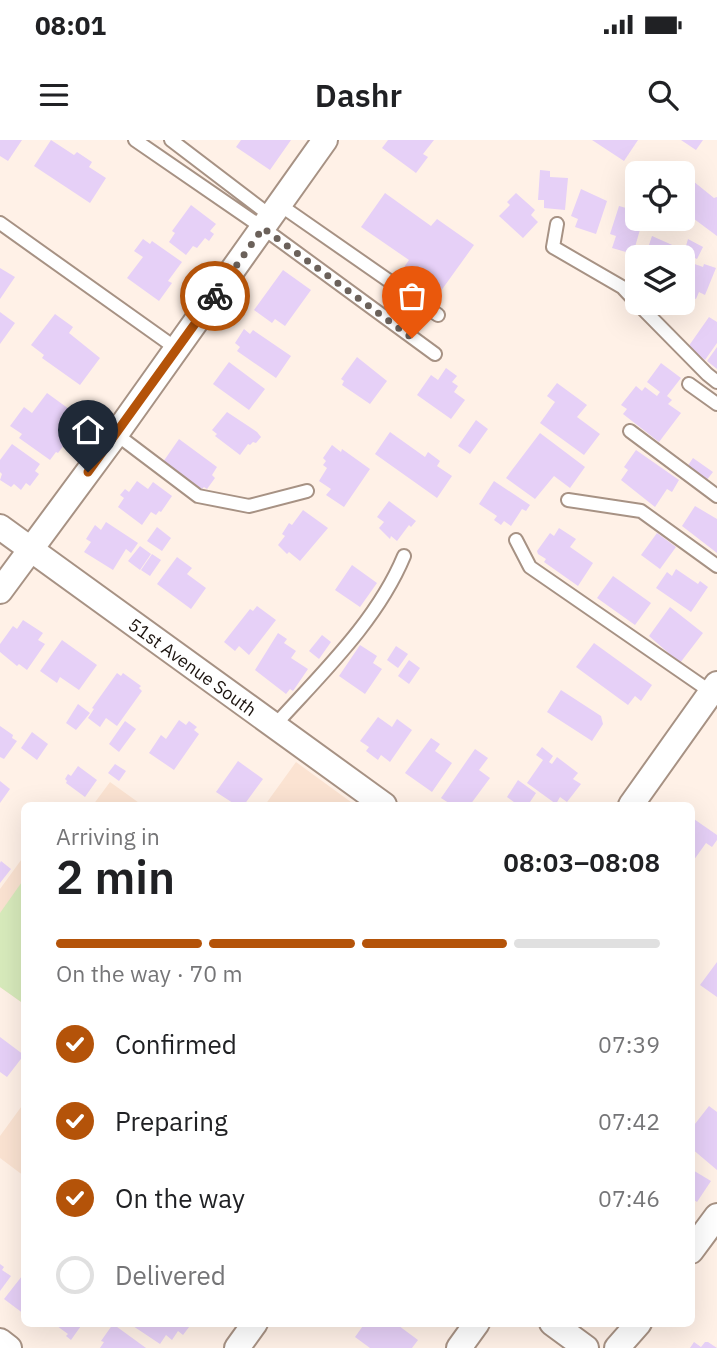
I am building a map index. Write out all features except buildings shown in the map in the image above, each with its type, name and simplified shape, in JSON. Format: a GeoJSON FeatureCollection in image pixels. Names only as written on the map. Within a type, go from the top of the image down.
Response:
{"type":"FeatureCollection","features":[{"type":"Feature","properties":{"kind":"street"},"geometry":{"type":"LineString","coordinates":[[0,591],[116,434],[325,140]]}},
{"type":"Feature","properties":{"kind":"street","name":"51st Avenue South"},"geometry":{"type":"LineString","coordinates":[[0,527],[380,802]]}},
{"type":"Feature","properties":{"kind":"street"},"geometry":{"type":"LineString","coordinates":[[633,802],[714,688]]}},
{"type":"Feature","properties":{"kind":"street"},"geometry":{"type":"LineString","coordinates":[[695,1246],[717,1216]]}},
{"type":"Feature","properties":{"kind":"street"},"geometry":{"type":"LineString","coordinates":[[237,1348],[252,1327]]}},
{"type":"Feature","properties":{"kind":"street"},"geometry":{"type":"LineString","coordinates":[[459,1348],[474,1327]]}},
{"type":"Feature","properties":{"kind":"street"},"geometry":{"type":"LineString","coordinates":[[557,1327],[586,1348]]}},
{"type":"Feature","properties":{"kind":"street"},"geometry":{"type":"LineString","coordinates":[[617,1348],[635,1327]]}},
{"type":"Feature","properties":{"kind":"street"},"geometry":{"type":"LineString","coordinates":[[0,1342],[9,1348]]}},
{"type":"Feature","properties":{"kind":"lane"},"geometry":{"type":"LineString","coordinates":[[135,140],[438,315]]}},
{"type":"Feature","properties":{"kind":"lane"},"geometry":{"type":"LineString","coordinates":[[171,140],[272,217],[435,354]]}},
{"type":"Feature","properties":{"kind":"lane"},"geometry":{"type":"LineString","coordinates":[[0,223],[177,349]]}},
{"type":"Feature","properties":{"kind":"lane"},"geometry":{"type":"LineString","coordinates":[[557,224],[554,247],[625,290]]}},
{"type":"Feature","properties":{"kind":"lane"},"geometry":{"type":"LineString","coordinates":[[649,315],[717,382]]}},
{"type":"Feature","properties":{"kind":"lane"},"geometry":{"type":"LineString","coordinates":[[689,384],[717,404]]}},
{"type":"Feature","properties":{"kind":"lane"},"geometry":{"type":"LineString","coordinates":[[630,431],[717,496]]}},
{"type":"Feature","properties":{"kind":"lane"},"geometry":{"type":"LineString","coordinates":[[116,434],[198,496],[248,506],[307,491]]}},
{"type":"Feature","properties":{"kind":"lane"},"geometry":{"type":"LineString","coordinates":[[568,500],[641,512],[717,566]]}},
{"type":"Feature","properties":{"kind":"lane"},"geometry":{"type":"LineString","coordinates":[[516,540],[530,567],[714,688]]}},
{"type":"Feature","properties":{"kind":"lane"},"geometry":{"type":"LineString","coordinates":[[275,725],[361,627],[393,583],[404,556]]}},
{"type":"Feature","properties":{"kind":"shaded area"},"geometry":{"type":"Polygon","coordinates":[[[296,762],[351,802],[267,802],[296,762]]]}},
{"type":"Feature","properties":{"kind":"shaded area"},"geometry":{"type":"Polygon","coordinates":[[[110,782],[138,802],[95,802],[110,782]]]}},
{"type":"Feature","properties":{"kind":"shaded area"},"geometry":{"type":"Polygon","coordinates":[[[21,860],[21,1002],[0,987],[0,889],[21,860]]]}},
{"type":"Feature","properties":{"kind":"shaded area"},"geometry":{"type":"Polygon","coordinates":[[[21,1107],[21,1174],[0,1158],[0,1136],[21,1107]]]}},
{"type":"Feature","properties":{"kind":"green space"},"geometry":{"type":"Polygon","coordinates":[[[21,883],[21,1002],[0,987],[0,913],[21,883]]]}},
{"type":"Feature","properties":{"kind":"way so far"},"geometry":{"type":"LineString","coordinates":[[215,296],[263,228],[412,338]]}},
{"type":"Feature","properties":{"kind":"route"},"geometry":{"type":"LineString","coordinates":[[88,472],[215,296]]}}]}
